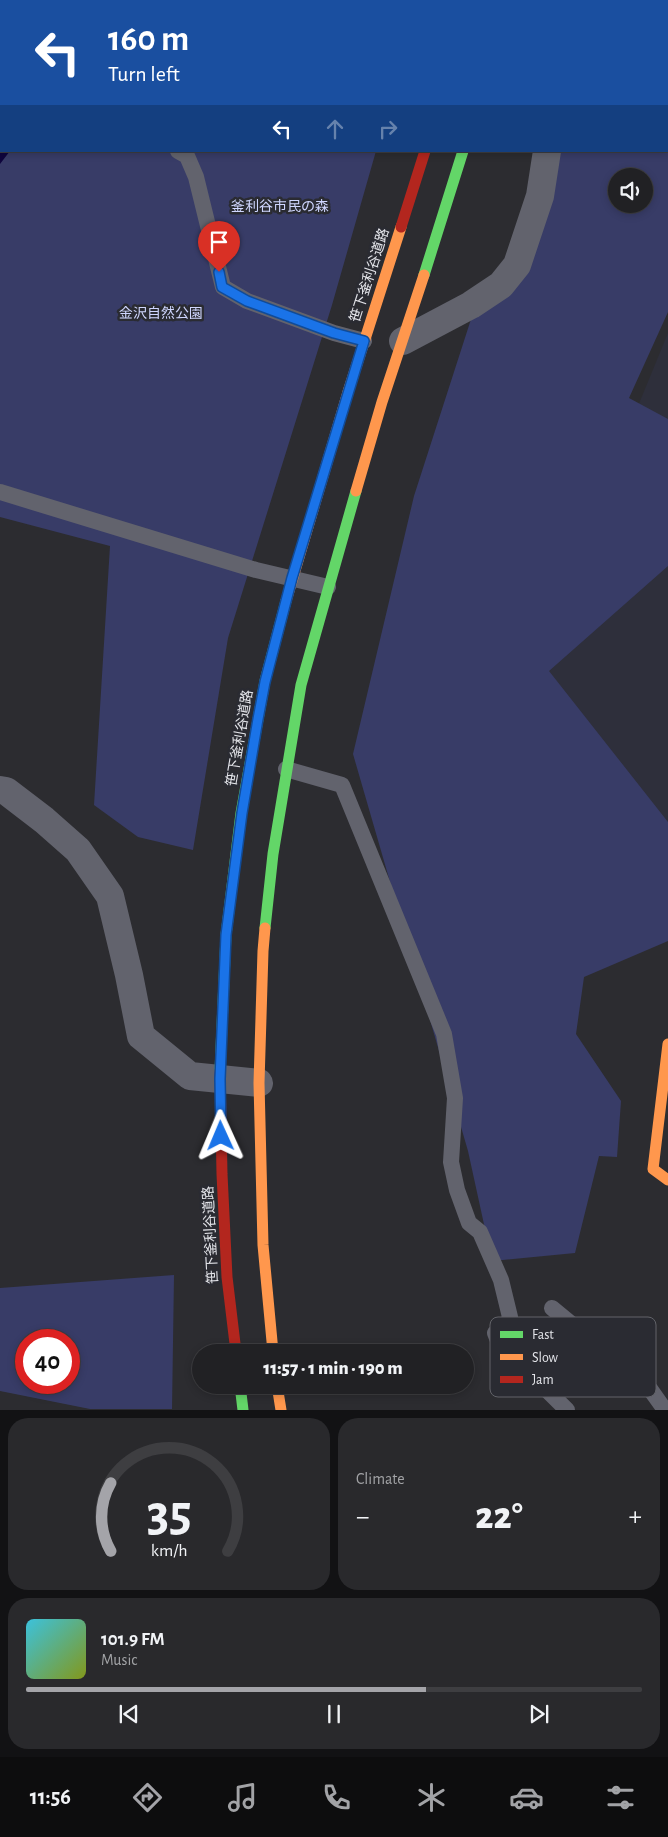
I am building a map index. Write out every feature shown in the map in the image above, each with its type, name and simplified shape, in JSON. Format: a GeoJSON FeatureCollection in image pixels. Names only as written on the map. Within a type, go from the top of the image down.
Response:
{"type":"FeatureCollection","features":[{"type":"Feature","properties":{"kind":"street","name":"笹下釜利谷道路"},"geometry":{"type":"LineString","coordinates":[[235,1344],[227,1277],[220,1079],[226,935],[242,813],[265,682],[292,578],[364,341],[425,152]]}},
{"type":"Feature","properties":{"kind":"street"},"geometry":{"type":"LineString","coordinates":[[272,1344],[263,1245],[259,1084],[263,951],[273,854],[286,769],[301,685],[328,587],[382,402],[463,152]]}},
{"type":"Feature","properties":{"kind":"street"},"geometry":{"type":"LineString","coordinates":[[403,341],[471,305],[501,285],[516,265],[540,196],[547,152]]}},
{"type":"Feature","properties":{"kind":"street"},"geometry":{"type":"LineString","coordinates":[[0,790],[6,791],[44,820],[78,850],[110,896],[141,1036],[190,1076],[259,1084]]}},
{"type":"Feature","properties":{"kind":"street"},"geometry":{"type":"LineString","coordinates":[[668,1044],[653,1169],[668,1180]]}},
{"type":"Feature","properties":{"kind":"street"},"geometry":{"type":"LineString","coordinates":[[241,1394],[243,1410]]}},
{"type":"Feature","properties":{"kind":"street"},"geometry":{"type":"LineString","coordinates":[[279,1394],[281,1410]]}},
{"type":"Feature","properties":{"kind":"lane"},"geometry":{"type":"LineString","coordinates":[[180,152],[187,156],[196,177],[222,287],[247,301],[334,333],[364,341]]}},
{"type":"Feature","properties":{"kind":"lane"},"geometry":{"type":"LineString","coordinates":[[0,492],[256,570],[328,587]]}},
{"type":"Feature","properties":{"kind":"lane"},"geometry":{"type":"LineString","coordinates":[[286,769],[342,784],[444,1034],[456,1098],[451,1162],[457,1190],[470,1223],[480,1232],[502,1280],[510,1317]]}},
{"type":"Feature","properties":{"kind":"lane"},"geometry":{"type":"LineString","coordinates":[[552,1308],[563,1317]]}},
{"type":"Feature","properties":{"kind":"lane"},"geometry":{"type":"LineString","coordinates":[[554,1397],[567,1410]]}},
{"type":"Feature","properties":{"kind":"lane"},"geometry":{"type":"LineString","coordinates":[[656,1397],[665,1410]]}},
{"type":"Feature","properties":{"kind":"shaded area"},"geometry":{"type":"Polygon","coordinates":[[[0,152],[9,152],[0,164],[0,152]]]}},
{"type":"Feature","properties":{"kind":"shaded area"},"geometry":{"type":"Polygon","coordinates":[[[668,333],[668,859],[529,671],[668,333]]]}},
{"type":"Feature","properties":{"kind":"green space","name":"金沢自然公園"},"geometry":{"type":"Polygon","coordinates":[[[0,152],[376,152],[332,305],[228,638],[193,850],[138,837],[94,805],[110,546],[0,517],[0,152]]]}},
{"type":"Feature","properties":{"kind":"green space"},"geometry":{"type":"Polygon","coordinates":[[[559,152],[668,152],[668,312],[629,398],[668,419],[668,566],[549,671],[668,822],[668,941],[584,977],[576,1034],[621,1101],[617,1157],[599,1156],[575,1253],[492,1261],[468,1151],[353,754],[414,496],[473,313],[521,278],[559,152]]]}},
{"type":"Feature","properties":{"kind":"green space"},"geometry":{"type":"Polygon","coordinates":[[[174,1275],[172,1409],[90,1409],[15,1394],[0,1391],[0,1288],[174,1275]]]}},
{"type":"Feature","properties":{"kind":"traffic: fast"},"geometry":{"type":"LineString","coordinates":[[424,275],[463,152]]}},
{"type":"Feature","properties":{"kind":"traffic: fast"},"geometry":{"type":"LineString","coordinates":[[265,928],[273,854],[301,685],[356,491]]}},
{"type":"Feature","properties":{"kind":"traffic: fast"},"geometry":{"type":"LineString","coordinates":[[220,1071],[226,935],[241,813],[265,681],[286,601]]}},
{"type":"Feature","properties":{"kind":"traffic: fast"},"geometry":{"type":"LineString","coordinates":[[241,1394],[243,1410]]}},
{"type":"Feature","properties":{"kind":"traffic: slow"},"geometry":{"type":"LineString","coordinates":[[286,601],[348,392],[401,227]]}},
{"type":"Feature","properties":{"kind":"traffic: slow"},"geometry":{"type":"LineString","coordinates":[[356,491],[382,402],[424,275]]}},
{"type":"Feature","properties":{"kind":"traffic: slow"},"geometry":{"type":"LineString","coordinates":[[265,928],[259,1083],[263,1245],[272,1344]]}},
{"type":"Feature","properties":{"kind":"traffic: slow"},"geometry":{"type":"LineString","coordinates":[[668,1044],[653,1169],[668,1180]]}},
{"type":"Feature","properties":{"kind":"traffic: slow"},"geometry":{"type":"LineString","coordinates":[[278,1394],[281,1410]]}},
{"type":"Feature","properties":{"kind":"traffic: jam"},"geometry":{"type":"LineString","coordinates":[[401,227],[425,152]]}},
{"type":"Feature","properties":{"kind":"traffic: jam"},"geometry":{"type":"LineString","coordinates":[[220,1071],[227,1277],[235,1344]]}},
{"type":"Feature","properties":{"kind":"route"},"geometry":{"type":"LineString","coordinates":[[219,272],[222,287],[247,301],[334,333],[364,341],[292,578],[265,682],[258,719],[242,813],[226,935],[220,1079],[221,1136]]}},
{"type":"Feature","properties":{"kind":"park label","name":"釜利谷市民の森"},"geometry":{"type":"Point","coordinates":[280,206]}}]}
